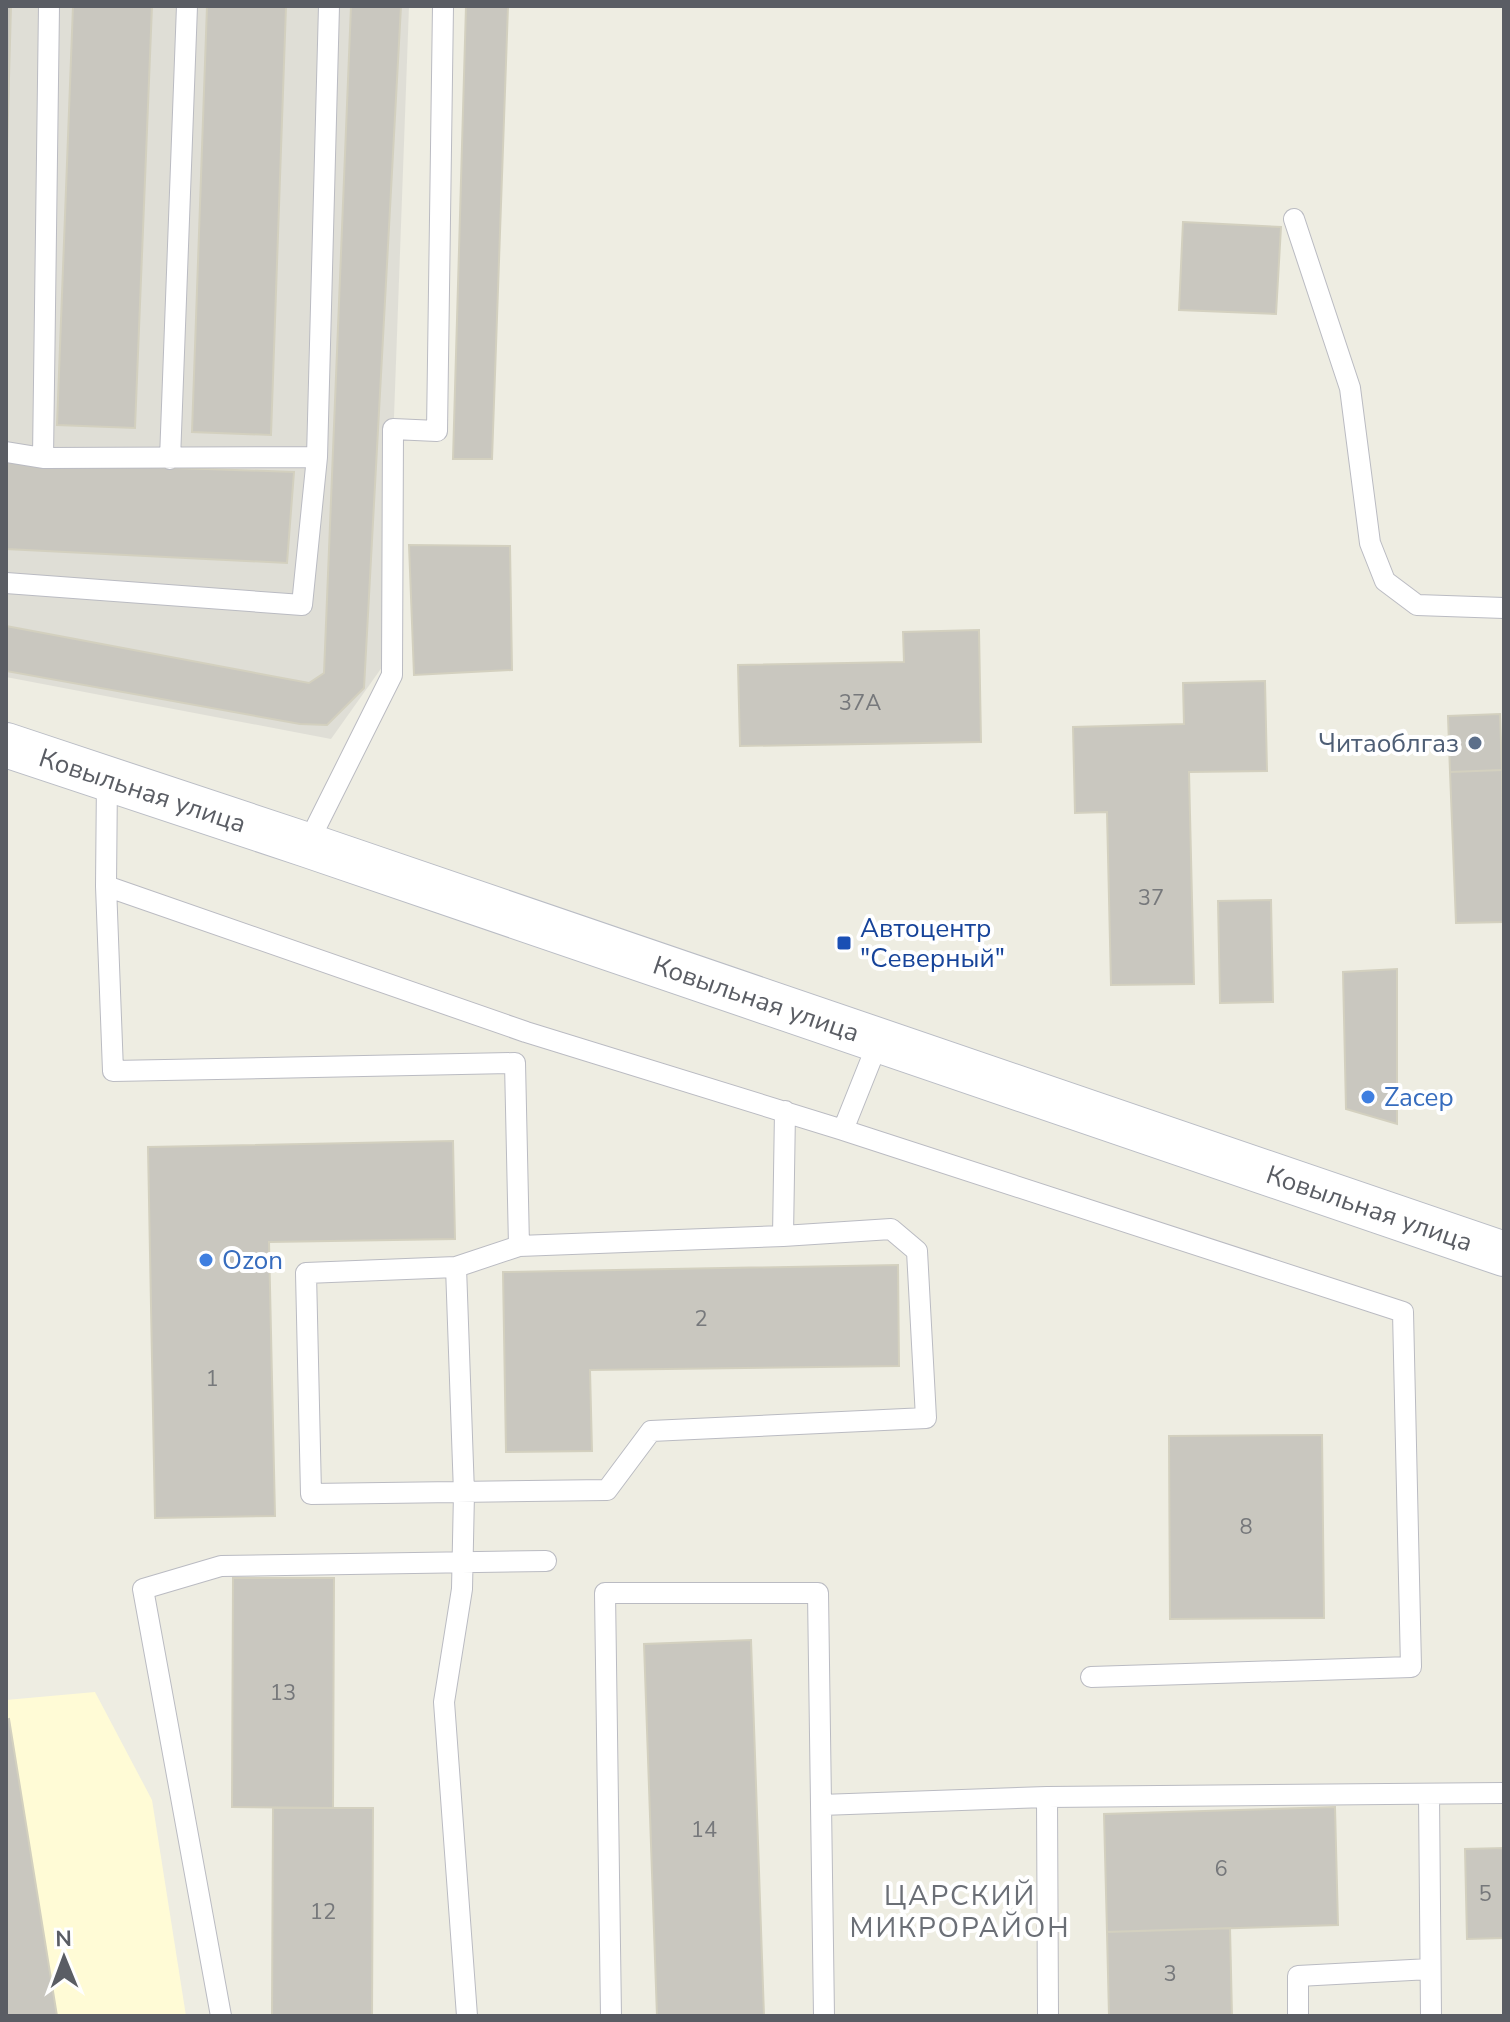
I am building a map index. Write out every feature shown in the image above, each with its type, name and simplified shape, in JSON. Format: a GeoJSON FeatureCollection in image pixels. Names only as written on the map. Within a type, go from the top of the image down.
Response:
{"type":"FeatureCollection","features":[{"type":"Feature","properties":{"kind":"main road","name":"Ковыльная улица"},"geometry":{"type":"LineString","coordinates":[[6,745],[1504,1254]]}},
{"type":"Feature","properties":{"kind":"lane"},"geometry":{"type":"LineString","coordinates":[[43,458],[49,6]]}},
{"type":"Feature","properties":{"kind":"lane"},"geometry":{"type":"LineString","coordinates":[[170,459],[187,6]]}},
{"type":"Feature","properties":{"kind":"lane"},"geometry":{"type":"LineString","coordinates":[[6,583],[302,605],[317,457],[329,6]]}},
{"type":"Feature","properties":{"kind":"lane"},"geometry":{"type":"LineString","coordinates":[[307,845],[392,675],[393,429],[437,431],[443,6]]}},
{"type":"Feature","properties":{"kind":"lane"},"geometry":{"type":"LineString","coordinates":[[1294,219],[1350,388],[1370,543],[1385,581],[1417,605],[1504,608]]}},
{"type":"Feature","properties":{"kind":"lane"},"geometry":{"type":"LineString","coordinates":[[6,452],[43,458],[317,457]]}},
{"type":"Feature","properties":{"kind":"lane"},"geometry":{"type":"LineString","coordinates":[[107,777],[106,886],[113,1071],[515,1063]]}},
{"type":"Feature","properties":{"kind":"lane"},"geometry":{"type":"LineString","coordinates":[[106,886],[526,1032],[785,1111],[1403,1312],[1411,1667],[1091,1677]]}},
{"type":"Feature","properties":{"kind":"lane"},"geometry":{"type":"LineString","coordinates":[[519,1246],[515,1063],[526,1032]]}},
{"type":"Feature","properties":{"kind":"lane"},"geometry":{"type":"LineString","coordinates":[[843,1130],[879,1040]]}},
{"type":"Feature","properties":{"kind":"lane"},"geometry":{"type":"LineString","coordinates":[[783,1236],[785,1111]]}},
{"type":"Feature","properties":{"kind":"lane"},"geometry":{"type":"LineString","coordinates":[[891,1229],[917,1251],[926,1418],[651,1431],[607,1490],[311,1494],[306,1273],[456,1267],[519,1246],[891,1229]]}},
{"type":"Feature","properties":{"kind":"lane"},"geometry":{"type":"LineString","coordinates":[[456,1267],[464,1493],[462,1589],[444,1702],[467,2016]]}},
{"type":"Feature","properties":{"kind":"lane"},"geometry":{"type":"LineString","coordinates":[[221,2016],[143,1589],[221,1566],[546,1561]]}},
{"type":"Feature","properties":{"kind":"lane"},"geometry":{"type":"LineString","coordinates":[[611,2016],[605,1593],[818,1593],[824,2016]]}},
{"type":"Feature","properties":{"kind":"lane"},"geometry":{"type":"LineString","coordinates":[[821,1805],[1047,1797],[1504,1793]]}},
{"type":"Feature","properties":{"kind":"lane"},"geometry":{"type":"LineString","coordinates":[[1429,1794],[1431,2016]]}},
{"type":"Feature","properties":{"kind":"lane"},"geometry":{"type":"LineString","coordinates":[[1047,1797],[1048,2016]]}},
{"type":"Feature","properties":{"kind":"lane"},"geometry":{"type":"LineString","coordinates":[[1298,2016],[1298,1976],[1430,1969]]}},
{"type":"Feature","properties":{"kind":"shaded area"},"geometry":{"type":"Polygon","coordinates":[[[6,6],[409,6],[385,663],[331,739],[6,677],[6,6]]]}},
{"type":"Feature","properties":{"kind":"shaded area"},"geometry":{"type":"Polygon","coordinates":[[[95,1692],[152,1800],[186,2016],[6,2016],[6,1700],[95,1692]]]}},
{"type":"Feature","properties":{"kind":"building"},"geometry":{"type":"Polygon","coordinates":[[[6,6],[11,6],[6,185],[6,6]]]}},
{"type":"Feature","properties":{"kind":"building"},"geometry":{"type":"Polygon","coordinates":[[[73,6],[152,6],[135,428],[57,425],[73,6]]]}},
{"type":"Feature","properties":{"kind":"building"},"geometry":{"type":"Polygon","coordinates":[[[207,6],[286,6],[271,435],[192,432],[207,6]]]}},
{"type":"Feature","properties":{"kind":"building"},"geometry":{"type":"Polygon","coordinates":[[[351,6],[401,6],[364,688],[327,725],[300,724],[6,671],[6,626],[309,683],[324,673],[351,6]]]}},
{"type":"Feature","properties":{"kind":"building"},"geometry":{"type":"Polygon","coordinates":[[[466,6],[508,6],[492,459],[453,459],[466,6]]]}},
{"type":"Feature","properties":{"kind":"building"},"geometry":{"type":"Polygon","coordinates":[[[1183,222],[1281,227],[1276,314],[1179,310],[1183,222]]]}},
{"type":"Feature","properties":{"kind":"building"},"geometry":{"type":"Polygon","coordinates":[[[6,462],[294,472],[287,563],[6,549],[6,462]]]}},
{"type":"Feature","properties":{"kind":"building"},"geometry":{"type":"Polygon","coordinates":[[[409,545],[510,546],[512,670],[414,675],[409,545]]]}},
{"type":"Feature","properties":{"kind":"building"},"geometry":{"type":"Polygon","coordinates":[[[979,630],[981,742],[740,746],[738,665],[904,662],[903,632],[979,630]]]}},
{"type":"Feature","properties":{"kind":"building"},"geometry":{"type":"Polygon","coordinates":[[[1265,681],[1267,771],[1189,772],[1194,984],[1111,985],[1107,812],[1075,813],[1073,727],[1184,724],[1183,683],[1265,681]]]}},
{"type":"Feature","properties":{"kind":"building"},"geometry":{"type":"Polygon","coordinates":[[[1500,714],[1502,770],[1450,772],[1448,716],[1500,714]]]}},
{"type":"Feature","properties":{"kind":"building"},"geometry":{"type":"Polygon","coordinates":[[[1502,770],[1504,922],[1456,923],[1450,772],[1502,770]]]}},
{"type":"Feature","properties":{"kind":"building"},"geometry":{"type":"Polygon","coordinates":[[[1271,900],[1273,1002],[1220,1003],[1218,901],[1271,900]]]}},
{"type":"Feature","properties":{"kind":"building"},"geometry":{"type":"Polygon","coordinates":[[[1397,969],[1397,1124],[1346,1109],[1343,972],[1397,969]]]}},
{"type":"Feature","properties":{"kind":"building"},"geometry":{"type":"Polygon","coordinates":[[[453,1141],[455,1239],[269,1242],[275,1516],[155,1518],[148,1147],[453,1141]]]}},
{"type":"Feature","properties":{"kind":"building"},"geometry":{"type":"Polygon","coordinates":[[[898,1265],[899,1366],[590,1370],[592,1451],[506,1452],[503,1272],[898,1265]]]}},
{"type":"Feature","properties":{"kind":"building"},"geometry":{"type":"Polygon","coordinates":[[[1322,1435],[1324,1618],[1170,1619],[1169,1436],[1322,1435]]]}},
{"type":"Feature","properties":{"kind":"building"},"geometry":{"type":"Polygon","coordinates":[[[233,1578],[334,1578],[333,1808],[232,1807],[233,1578]]]}},
{"type":"Feature","properties":{"kind":"building"},"geometry":{"type":"Polygon","coordinates":[[[751,1640],[764,2016],[657,2016],[644,1644],[751,1640]]]}},
{"type":"Feature","properties":{"kind":"building"},"geometry":{"type":"Polygon","coordinates":[[[9,1719],[57,2016],[6,2016],[6,1720],[9,1719]]]}},
{"type":"Feature","properties":{"kind":"building"},"geometry":{"type":"Polygon","coordinates":[[[1335,1807],[1338,1925],[1107,1932],[1104,1814],[1335,1807]]]}},
{"type":"Feature","properties":{"kind":"building"},"geometry":{"type":"Polygon","coordinates":[[[273,1808],[373,1808],[372,2016],[272,2016],[273,1808]]]}},
{"type":"Feature","properties":{"kind":"building"},"geometry":{"type":"Polygon","coordinates":[[[1504,1848],[1504,1938],[1467,1939],[1465,1849],[1504,1848]]]}},
{"type":"Feature","properties":{"kind":"building"},"geometry":{"type":"Polygon","coordinates":[[[1230,1928],[1232,2016],[1109,2016],[1107,1932],[1230,1928]]]}},
{"type":"Feature","properties":{"kind":"place","name":"Читаоблгаз"},"geometry":{"type":"Point","coordinates":[1475,743]}},
{"type":"Feature","properties":{"kind":"place","name":"Автоцентр \"Северный\""},"geometry":{"type":"Point","coordinates":[844,943]}},
{"type":"Feature","properties":{"kind":"place","name":"Zacep"},"geometry":{"type":"Point","coordinates":[1368,1097]}},
{"type":"Feature","properties":{"kind":"place","name":"Ozon"},"geometry":{"type":"Point","coordinates":[206,1260]}},
{"type":"Feature","properties":{"kind":"district","name":"ЦАРСКИЙ МИКРОРАЙОН"},"geometry":{"type":"Point","coordinates":[960,1912]}}]}
